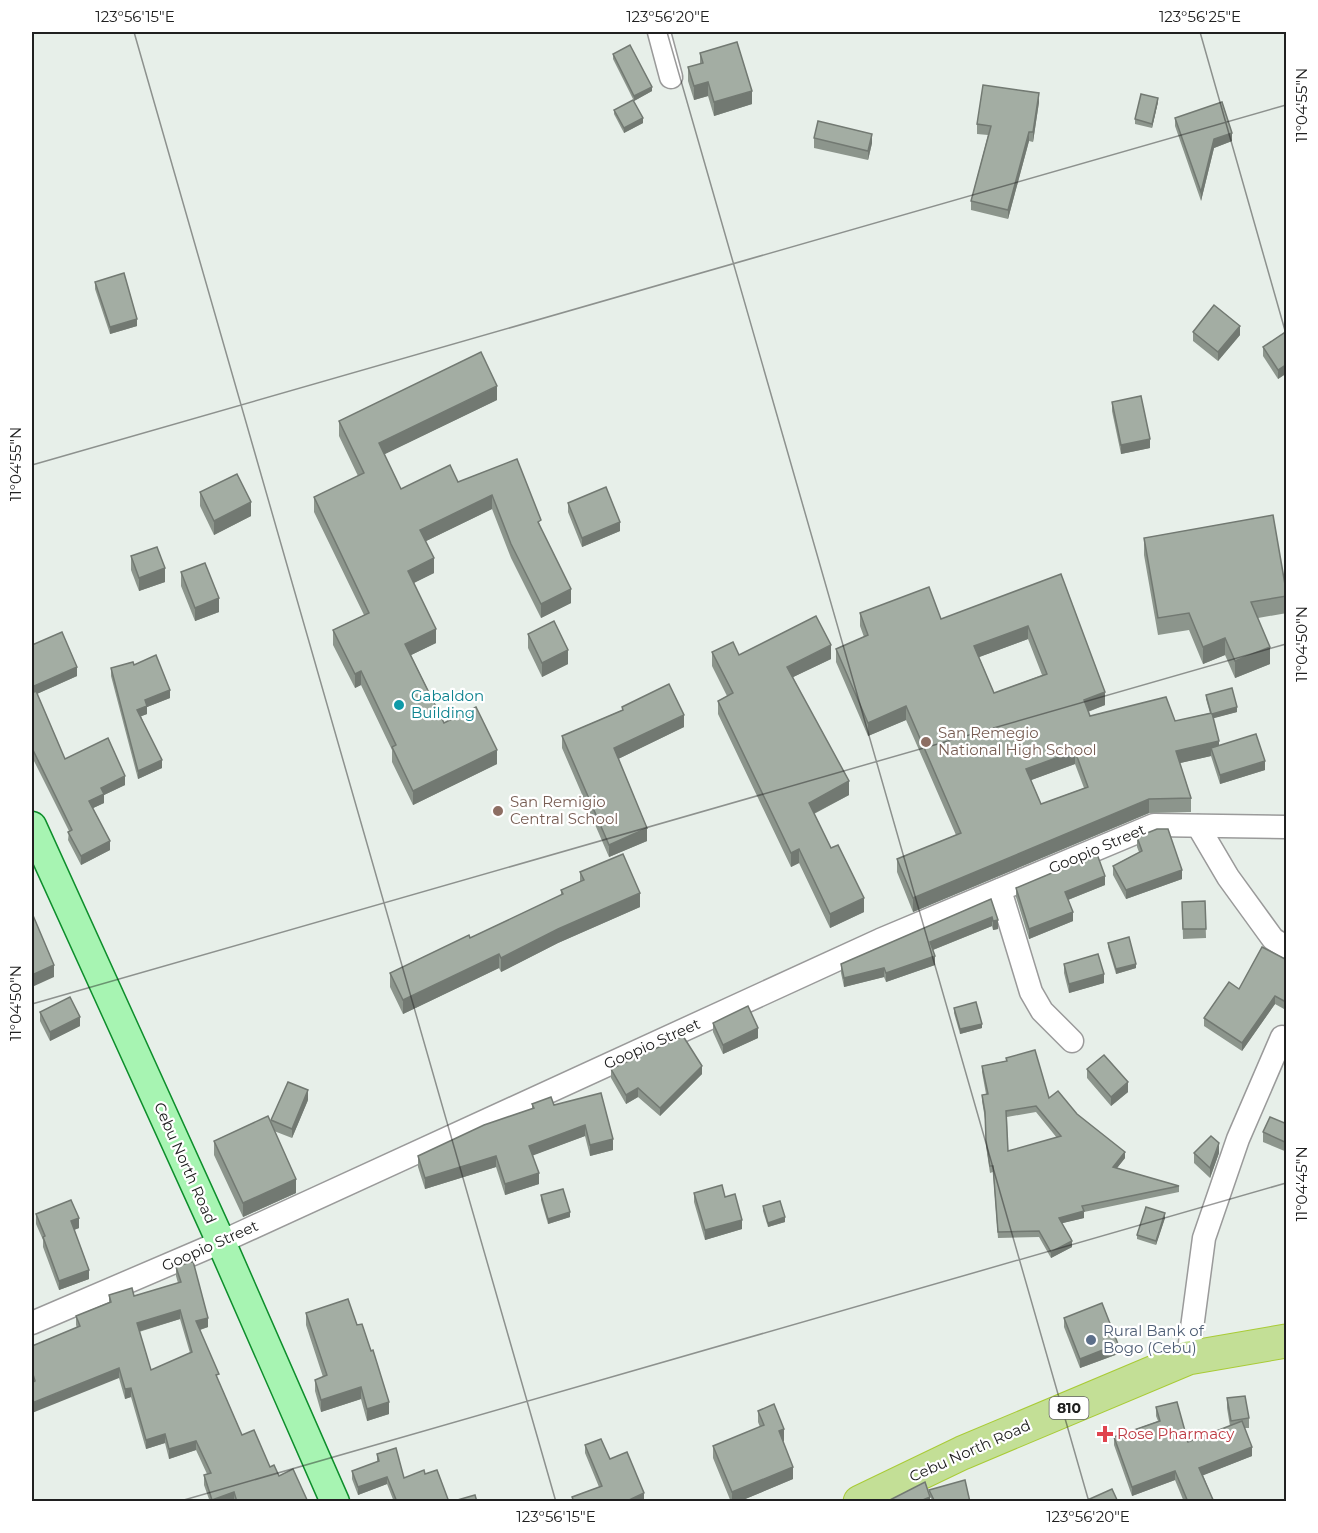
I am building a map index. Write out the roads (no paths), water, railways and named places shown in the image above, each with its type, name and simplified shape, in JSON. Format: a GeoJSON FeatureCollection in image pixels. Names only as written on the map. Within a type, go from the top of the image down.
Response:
{"type":"FeatureCollection","features":[{"type":"Feature","properties":{"kind":"highway","name":"Cebu North Road"},"geometry":{"type":"LineString","coordinates":[[860,1502],[962,1453],[1188,1359],[1287,1341]]}},
{"type":"Feature","properties":{"kind":"main road","name":"Cebu North Road"},"geometry":{"type":"LineString","coordinates":[[32,826],[221,1242],[334,1502]]}},
{"type":"Feature","properties":{"kind":"street"},"geometry":{"type":"LineString","coordinates":[[659,32],[671,77]]}},
{"type":"Feature","properties":{"kind":"street","name":"Goopio Street"},"geometry":{"type":"LineString","coordinates":[[32,1323],[221,1242],[880,940],[1154,825],[1287,826]]}},
{"type":"Feature","properties":{"kind":"street"},"geometry":{"type":"LineString","coordinates":[[1198,826],[1227,877],[1273,939],[1287,947]]}},
{"type":"Feature","properties":{"kind":"street"},"geometry":{"type":"LineString","coordinates":[[1000,890],[1031,992],[1042,1011],[1072,1041]]}},
{"type":"Feature","properties":{"kind":"street"},"geometry":{"type":"LineString","coordinates":[[1188,1359],[1204,1238],[1238,1139],[1282,1037]]}},
{"type":"Feature","properties":{"kind":"place","name":"Gabaldon Building"},"geometry":{"type":"Point","coordinates":[399,705]}},
{"type":"Feature","properties":{"kind":"place","name":"San Remegio National High School"},"geometry":{"type":"Point","coordinates":[926,742]}},
{"type":"Feature","properties":{"kind":"place","name":"San Remigio Central School"},"geometry":{"type":"Point","coordinates":[498,811]}},
{"type":"Feature","properties":{"kind":"place","name":"Rural Bank of Bogo (Cebu)"},"geometry":{"type":"Point","coordinates":[1091,1340]}},
{"type":"Feature","properties":{"kind":"place","name":"Rose Pharmacy"},"geometry":{"type":"Point","coordinates":[1105,1434]}}]}
